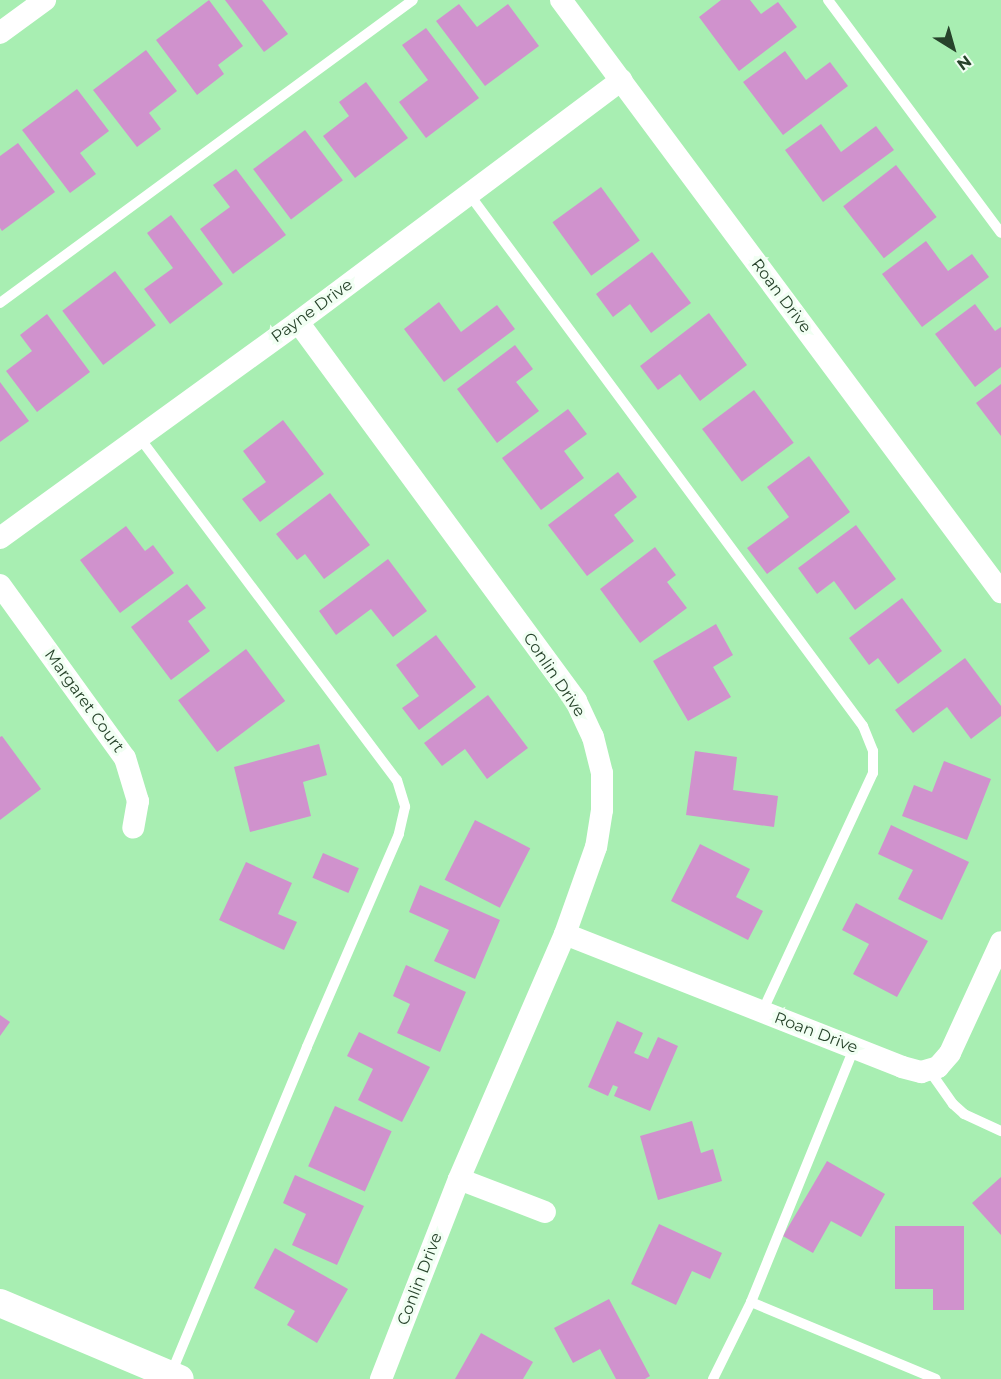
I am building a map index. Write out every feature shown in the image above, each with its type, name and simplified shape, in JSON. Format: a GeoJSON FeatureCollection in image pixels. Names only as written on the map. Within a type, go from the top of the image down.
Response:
{"type":"FeatureCollection","features":[{"type":"Feature","properties":{"kind":"street"},"geometry":{"type":"LineString","coordinates":[[0,33],[45,0]]}},
{"type":"Feature","properties":{"kind":"street","name":"Roan Drive"},"geometry":{"type":"LineString","coordinates":[[561,0],[1001,592]]}},
{"type":"Feature","properties":{"kind":"street","name":"Payne Drive"},"geometry":{"type":"LineString","coordinates":[[0,538],[298,322],[621,80]]}},
{"type":"Feature","properties":{"kind":"street","name":"Conlin Drive"},"geometry":{"type":"LineString","coordinates":[[298,322],[569,692],[593,737],[602,773],[602,810],[596,847],[565,934],[459,1179],[381,1379]]}},
{"type":"Feature","properties":{"kind":"street","name":"Margaret Court"},"geometry":{"type":"LineString","coordinates":[[0,585],[125,758],[138,801],[133,828]]}},
{"type":"Feature","properties":{"kind":"street","name":"Roan Drive"},"geometry":{"type":"LineString","coordinates":[[565,934],[902,1067],[921,1072],[929,1070]]}},
{"type":"Feature","properties":{"kind":"street"},"geometry":{"type":"LineString","coordinates":[[929,1070],[938,1067],[950,1053],[1001,942]]}},
{"type":"Feature","properties":{"kind":"street"},"geometry":{"type":"LineString","coordinates":[[459,1179],[544,1212]]}},
{"type":"Feature","properties":{"kind":"street"},"geometry":{"type":"LineString","coordinates":[[0,1303],[175,1377]]}},
{"type":"Feature","properties":{"kind":"lane"},"geometry":{"type":"LineString","coordinates":[[0,303],[413,0]]}},
{"type":"Feature","properties":{"kind":"lane"},"geometry":{"type":"LineString","coordinates":[[828,0],[1001,233]]}},
{"type":"Feature","properties":{"kind":"lane"},"geometry":{"type":"LineString","coordinates":[[469,194],[863,726],[873,751],[873,773],[762,1012]]}},
{"type":"Feature","properties":{"kind":"lane"},"geometry":{"type":"LineString","coordinates":[[139,437],[397,780],[405,807],[399,834],[307,1047],[175,1377]]}},
{"type":"Feature","properties":{"kind":"lane"},"geometry":{"type":"LineString","coordinates":[[713,1379],[751,1302],[854,1048]]}},
{"type":"Feature","properties":{"kind":"lane"},"geometry":{"type":"LineString","coordinates":[[929,1070],[959,1109],[1001,1131]]}},
{"type":"Feature","properties":{"kind":"lane"},"geometry":{"type":"LineString","coordinates":[[751,1302],[936,1379]]}},
{"type":"Feature","properties":{"kind":"building"},"geometry":{"type":"Polygon","coordinates":[[[209,0],[243,46],[218,65],[224,74],[197,95],[156,40],[209,0]]]}},
{"type":"Feature","properties":{"kind":"building"},"geometry":{"type":"Polygon","coordinates":[[[225,0],[262,0],[288,34],[264,52],[225,0]]]}},
{"type":"Feature","properties":{"kind":"building"},"geometry":{"type":"Polygon","coordinates":[[[721,0],[750,0],[761,14],[778,2],[797,27],[739,71],[699,17],[721,0]]]}},
{"type":"Feature","properties":{"kind":"building"},"geometry":{"type":"Polygon","coordinates":[[[459,4],[477,27],[508,4],[539,46],[485,86],[436,21],[459,4]]]}},
{"type":"Feature","properties":{"kind":"building"},"geometry":{"type":"Polygon","coordinates":[[[426,28],[479,98],[426,138],[399,102],[428,80],[402,45],[426,28]]]}},
{"type":"Feature","properties":{"kind":"building"},"geometry":{"type":"Polygon","coordinates":[[[146,50],[177,91],[149,113],[161,129],[137,147],[93,90],[146,50]]]}},
{"type":"Feature","properties":{"kind":"building"},"geometry":{"type":"Polygon","coordinates":[[[785,51],[806,80],[830,62],[848,86],[783,135],[743,82],[785,51]]]}},
{"type":"Feature","properties":{"kind":"building"},"geometry":{"type":"Polygon","coordinates":[[[366,82],[408,138],[355,178],[323,136],[349,116],[339,102],[366,82]]]}},
{"type":"Feature","properties":{"kind":"building"},"geometry":{"type":"Polygon","coordinates":[[[77,89],[109,131],[80,153],[96,174],[70,193],[22,130],[77,89]]]}},
{"type":"Feature","properties":{"kind":"building"},"geometry":{"type":"Polygon","coordinates":[[[821,124],[841,152],[876,126],[894,150],[823,202],[785,150],[821,124]]]}},
{"type":"Feature","properties":{"kind":"building"},"geometry":{"type":"Polygon","coordinates":[[[305,130],[343,180],[291,219],[253,169],[305,130]]]}},
{"type":"Feature","properties":{"kind":"building"},"geometry":{"type":"Polygon","coordinates":[[[18,143],[55,192],[2,231],[0,228],[0,156],[18,143]]]}},
{"type":"Feature","properties":{"kind":"building"},"geometry":{"type":"Polygon","coordinates":[[[896,165],[937,217],[884,258],[843,206],[896,165]]]}},
{"type":"Feature","properties":{"kind":"building"},"geometry":{"type":"Polygon","coordinates":[[[236,169],[286,235],[233,274],[200,229],[230,207],[213,185],[236,169]]]}},
{"type":"Feature","properties":{"kind":"building"},"geometry":{"type":"Polygon","coordinates":[[[601,187],[640,240],[591,276],[552,222],[601,187]]]}},
{"type":"Feature","properties":{"kind":"building"},"geometry":{"type":"Polygon","coordinates":[[[171,215],[223,284],[170,324],[144,289],[173,268],[147,233],[171,215]]]}},
{"type":"Feature","properties":{"kind":"building"},"geometry":{"type":"Polygon","coordinates":[[[926,241],[948,271],[972,254],[989,277],[922,327],[882,274],[926,241]]]}},
{"type":"Feature","properties":{"kind":"building"},"geometry":{"type":"Polygon","coordinates":[[[652,252],[691,303],[651,333],[630,304],[613,317],[596,294],[652,252]]]}},
{"type":"Feature","properties":{"kind":"building"},"geometry":{"type":"Polygon","coordinates":[[[115,271],[156,325],[103,365],[62,311],[115,271]]]}},
{"type":"Feature","properties":{"kind":"building"},"geometry":{"type":"Polygon","coordinates":[[[439,302],[461,332],[497,305],[515,329],[444,382],[404,329],[439,302]]]}},
{"type":"Feature","properties":{"kind":"building"},"geometry":{"type":"Polygon","coordinates":[[[975,304],[995,331],[1001,327],[1001,367],[975,387],[935,334],[975,304]]]}},
{"type":"Feature","properties":{"kind":"building"},"geometry":{"type":"Polygon","coordinates":[[[709,313],[747,365],[700,401],[680,374],[658,390],[640,366],[709,313]]]}},
{"type":"Feature","properties":{"kind":"building"},"geometry":{"type":"Polygon","coordinates":[[[47,314],[90,372],[37,412],[6,371],[32,351],[20,335],[47,314]]]}},
{"type":"Feature","properties":{"kind":"building"},"geometry":{"type":"Polygon","coordinates":[[[515,345],[533,369],[516,382],[539,411],[497,443],[457,389],[515,345]]]}},
{"type":"Feature","properties":{"kind":"building"},"geometry":{"type":"Polygon","coordinates":[[[0,382],[29,421],[0,442],[0,382]]]}},
{"type":"Feature","properties":{"kind":"building"},"geometry":{"type":"Polygon","coordinates":[[[1001,384],[1001,436],[976,403],[1001,384]]]}},
{"type":"Feature","properties":{"kind":"building"},"geometry":{"type":"Polygon","coordinates":[[[754,390],[794,443],[742,482],[702,429],[754,390]]]}},
{"type":"Feature","properties":{"kind":"building"},"geometry":{"type":"Polygon","coordinates":[[[568,409],[587,434],[564,451],[584,478],[541,510],[502,458],[568,409]]]}},
{"type":"Feature","properties":{"kind":"building"},"geometry":{"type":"Polygon","coordinates":[[[283,420],[324,474],[260,522],[242,499],[266,482],[243,451],[283,420]]]}},
{"type":"Feature","properties":{"kind":"building"},"geometry":{"type":"Polygon","coordinates":[[[809,456],[850,512],[767,574],[747,548],[789,517],[767,487],[809,456]]]}},
{"type":"Feature","properties":{"kind":"building"},"geometry":{"type":"Polygon","coordinates":[[[618,472],[637,497],[614,515],[634,541],[587,576],[548,525],[618,472]]]}},
{"type":"Feature","properties":{"kind":"building"},"geometry":{"type":"Polygon","coordinates":[[[330,493],[370,545],[324,579],[305,554],[297,560],[276,534],[330,493]]]}},
{"type":"Feature","properties":{"kind":"building"},"geometry":{"type":"Polygon","coordinates":[[[856,525],[896,579],[855,610],[834,581],[817,594],[798,568],[856,525]]]}},
{"type":"Feature","properties":{"kind":"building"},"geometry":{"type":"Polygon","coordinates":[[[126,526],[145,551],[153,545],[174,573],[120,613],[80,560],[126,526]]]}},
{"type":"Feature","properties":{"kind":"building"},"geometry":{"type":"Polygon","coordinates":[[[655,547],[676,575],[667,582],[687,608],[640,643],[600,589],[655,547]]]}},
{"type":"Feature","properties":{"kind":"building"},"geometry":{"type":"Polygon","coordinates":[[[388,559],[427,611],[393,637],[371,609],[336,635],[319,611],[388,559]]]}},
{"type":"Feature","properties":{"kind":"building"},"geometry":{"type":"Polygon","coordinates":[[[187,584],[206,608],[188,621],[210,651],[171,680],[131,627],[187,584]]]}},
{"type":"Feature","properties":{"kind":"building"},"geometry":{"type":"Polygon","coordinates":[[[902,598],[942,651],[898,684],[878,658],[869,665],[849,638],[902,598]]]}},
{"type":"Feature","properties":{"kind":"building"},"geometry":{"type":"Polygon","coordinates":[[[716,624],[733,655],[713,667],[731,697],[688,721],[653,661],[716,624]]]}},
{"type":"Feature","properties":{"kind":"building"},"geometry":{"type":"Polygon","coordinates":[[[436,635],[476,687],[419,730],[402,708],[419,696],[396,665],[436,635]]]}},
{"type":"Feature","properties":{"kind":"building"},"geometry":{"type":"Polygon","coordinates":[[[246,649],[285,701],[217,752],[178,700],[246,649]]]}},
{"type":"Feature","properties":{"kind":"building"},"geometry":{"type":"Polygon","coordinates":[[[965,658],[1001,706],[1001,716],[971,739],[947,707],[913,733],[895,710],[965,658]]]}},
{"type":"Feature","properties":{"kind":"building"},"geometry":{"type":"Polygon","coordinates":[[[488,695],[528,748],[487,779],[465,749],[442,766],[424,743],[488,695]]]}},
{"type":"Feature","properties":{"kind":"building"},"geometry":{"type":"Polygon","coordinates":[[[2,736],[41,789],[0,820],[0,737],[2,736]]]}},
{"type":"Feature","properties":{"kind":"building"},"geometry":{"type":"Polygon","coordinates":[[[319,744],[327,775],[303,782],[311,816],[250,832],[234,767],[319,744]]]}},
{"type":"Feature","properties":{"kind":"building"},"geometry":{"type":"Polygon","coordinates":[[[695,751],[737,757],[733,790],[778,796],[774,827],[686,815],[695,751]]]}},
{"type":"Feature","properties":{"kind":"building"},"geometry":{"type":"Polygon","coordinates":[[[944,761],[991,779],[967,840],[902,816],[914,785],[932,792],[944,761]]]}},
{"type":"Feature","properties":{"kind":"building"},"geometry":{"type":"Polygon","coordinates":[[[475,820],[530,848],[500,908],[445,880],[475,820]]]}},
{"type":"Feature","properties":{"kind":"building"},"geometry":{"type":"Polygon","coordinates":[[[891,825],[969,862],[942,920],[898,899],[913,870],[878,854],[891,825]]]}},
{"type":"Feature","properties":{"kind":"building"},"geometry":{"type":"Polygon","coordinates":[[[700,844],[750,869],[736,897],[763,911],[748,940],[671,901],[700,844]]]}},
{"type":"Feature","properties":{"kind":"building"},"geometry":{"type":"Polygon","coordinates":[[[323,853],[359,868],[348,893],[312,878],[323,853]]]}},
{"type":"Feature","properties":{"kind":"building"},"geometry":{"type":"Polygon","coordinates":[[[246,862],[292,883],[278,914],[297,922],[284,950],[219,920],[246,862]]]}},
{"type":"Feature","properties":{"kind":"building"},"geometry":{"type":"Polygon","coordinates":[[[420,885],[500,920],[475,979],[434,961],[449,930],[409,912],[420,885]]]}},
{"type":"Feature","properties":{"kind":"building"},"geometry":{"type":"Polygon","coordinates":[[[856,903],[928,941],[897,997],[853,974],[869,944],[842,930],[856,903]]]}},
{"type":"Feature","properties":{"kind":"building"},"geometry":{"type":"Polygon","coordinates":[[[406,965],[466,992],[440,1052],[397,1033],[410,1004],[393,996],[406,965]]]}},
{"type":"Feature","properties":{"kind":"building"},"geometry":{"type":"Polygon","coordinates":[[[0,1015],[10,1022],[0,1036],[0,1015]]]}},
{"type":"Feature","properties":{"kind":"building"},"geometry":{"type":"Polygon","coordinates":[[[617,1021],[643,1033],[634,1053],[648,1059],[658,1037],[678,1046],[650,1111],[614,1096],[618,1087],[613,1085],[608,1096],[588,1087],[617,1021]]]}},
{"type":"Feature","properties":{"kind":"building"},"geometry":{"type":"Polygon","coordinates":[[[359,1032],[430,1067],[402,1122],[358,1100],[373,1069],[347,1056],[359,1032]]]}},
{"type":"Feature","properties":{"kind":"building"},"geometry":{"type":"Polygon","coordinates":[[[335,1106],[392,1131],[365,1192],[308,1166],[335,1106]]]}},
{"type":"Feature","properties":{"kind":"building"},"geometry":{"type":"Polygon","coordinates":[[[692,1121],[701,1153],[713,1149],[722,1181],[658,1200],[640,1136],[692,1121]]]}},
{"type":"Feature","properties":{"kind":"building"},"geometry":{"type":"Polygon","coordinates":[[[827,1161],[885,1194],[861,1237],[831,1221],[813,1253],[783,1236],[827,1161]]]}},
{"type":"Feature","properties":{"kind":"building"},"geometry":{"type":"Polygon","coordinates":[[[295,1175],[364,1206],[337,1265],[292,1245],[306,1214],[283,1203],[295,1175]]]}},
{"type":"Feature","properties":{"kind":"building"},"geometry":{"type":"Polygon","coordinates":[[[1001,1177],[1001,1235],[972,1203],[1001,1177]]]}},
{"type":"Feature","properties":{"kind":"building"},"geometry":{"type":"Polygon","coordinates":[[[659,1224],[722,1253],[710,1279],[692,1271],[676,1305],[631,1284],[659,1224]]]}},
{"type":"Feature","properties":{"kind":"building"},"geometry":{"type":"Polygon","coordinates":[[[895,1226],[964,1226],[964,1310],[933,1310],[933,1289],[895,1289],[895,1226]]]}},
{"type":"Feature","properties":{"kind":"building"},"geometry":{"type":"Polygon","coordinates":[[[275,1248],[348,1289],[317,1343],[287,1325],[295,1311],[254,1288],[275,1248]]]}},
{"type":"Feature","properties":{"kind":"building"},"geometry":{"type":"Polygon","coordinates":[[[609,1299],[650,1376],[645,1379],[616,1379],[600,1349],[573,1363],[554,1328],[609,1299]]]}},
{"type":"Feature","properties":{"kind":"building"},"geometry":{"type":"Polygon","coordinates":[[[481,1333],[533,1362],[523,1379],[455,1379],[481,1333]]]}}]}
